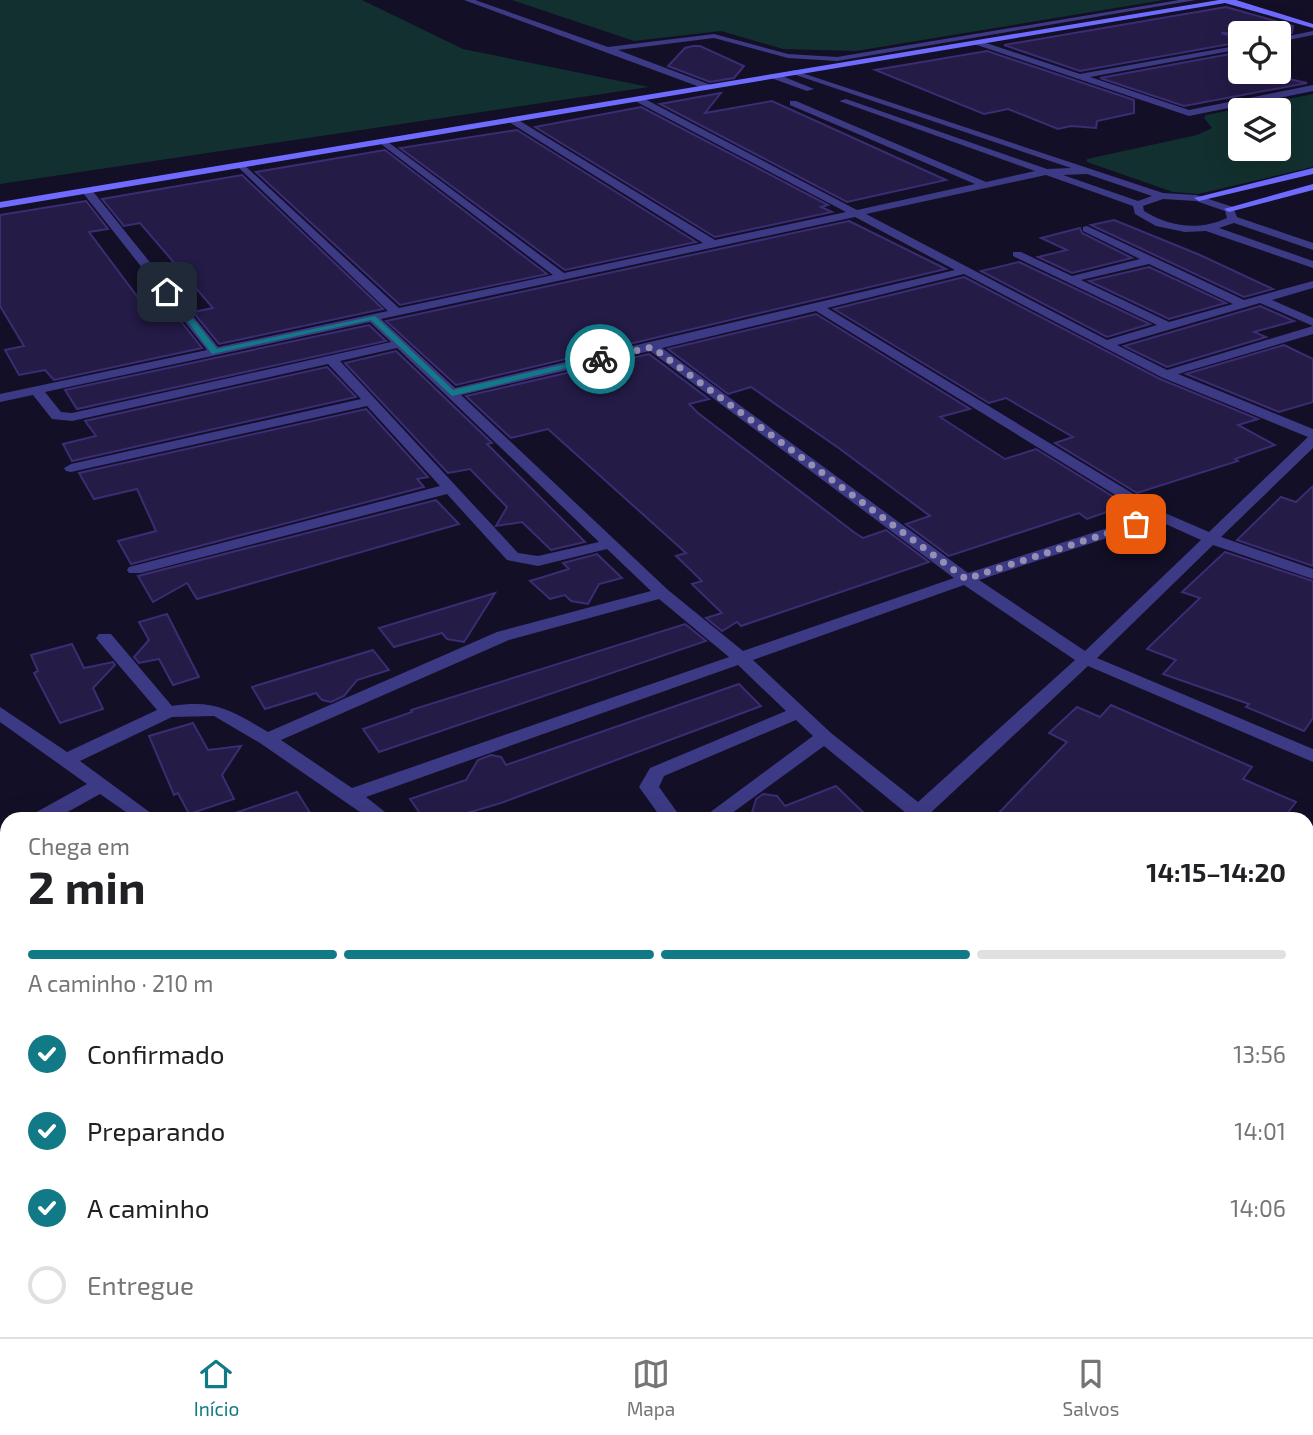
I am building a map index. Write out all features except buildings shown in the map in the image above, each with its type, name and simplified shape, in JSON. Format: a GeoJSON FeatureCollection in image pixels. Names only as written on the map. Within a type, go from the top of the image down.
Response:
{"type":"FeatureCollection","features":[{"type":"Feature","properties":{"kind":"street"},"geometry":{"type":"LineString","coordinates":[[468,0],[607,48],[708,87]]}},
{"type":"Feature","properties":{"kind":"street"},"geometry":{"type":"LineString","coordinates":[[607,48],[710,36],[788,56],[837,59],[1192,0]]}},
{"type":"Feature","properties":{"kind":"street"},"geometry":{"type":"LineString","coordinates":[[0,205],[1228,1],[1313,26]]}},
{"type":"Feature","properties":{"kind":"street"},"geometry":{"type":"LineString","coordinates":[[1291,38],[1313,33]]}},
{"type":"Feature","properties":{"kind":"street"},"geometry":{"type":"LineString","coordinates":[[976,42],[1189,113],[1313,88]]}},
{"type":"Feature","properties":{"kind":"street"},"geometry":{"type":"LineString","coordinates":[[1077,76],[1228,49]]}},
{"type":"Feature","properties":{"kind":"street"},"geometry":{"type":"LineString","coordinates":[[796,72],[1162,196],[1199,198],[1313,171]]}},
{"type":"Feature","properties":{"kind":"street"},"geometry":{"type":"LineString","coordinates":[[774,76],[1138,204],[1162,196]]}},
{"type":"Feature","properties":{"kind":"street"},"geometry":{"type":"LineString","coordinates":[[638,99],[1106,345],[1166,374],[1313,434]]}},
{"type":"Feature","properties":{"kind":"street"},"geometry":{"type":"LineString","coordinates":[[793,103],[985,185]]}},
{"type":"Feature","properties":{"kind":"street"},"geometry":{"type":"LineString","coordinates":[[512,120],[713,244]]}},
{"type":"Feature","properties":{"kind":"street"},"geometry":{"type":"LineString","coordinates":[[384,142],[563,277]]}},
{"type":"Feature","properties":{"kind":"street"},"geometry":{"type":"LineString","coordinates":[[1005,158],[1032,152]]}},
{"type":"Feature","properties":{"kind":"street"},"geometry":{"type":"LineString","coordinates":[[242,166],[396,313]]}},
{"type":"Feature","properties":{"kind":"street"},"geometry":{"type":"LineString","coordinates":[[2,394],[36,390],[215,352],[1046,172],[1086,171]]}},
{"type":"Feature","properties":{"kind":"street"},"geometry":{"type":"LineString","coordinates":[[1207,228],[1231,214],[1313,187]]}},
{"type":"Feature","properties":{"kind":"street"},"geometry":{"type":"LineString","coordinates":[[87,191],[215,352]]}},
{"type":"Feature","properties":{"kind":"street"},"geometry":{"type":"LineString","coordinates":[[1199,198],[1313,247]]}},
{"type":"Feature","properties":{"kind":"street"},"geometry":{"type":"LineString","coordinates":[[1138,204],[1139,212],[1154,221],[1179,227],[1207,228],[1313,265]]}},
{"type":"Feature","properties":{"kind":"street"},"geometry":{"type":"LineString","coordinates":[[1087,229],[1245,305]]}},
{"type":"Feature","properties":{"kind":"street"},"geometry":{"type":"LineString","coordinates":[[1017,254],[1170,327]]}},
{"type":"Feature","properties":{"kind":"street"},"geometry":{"type":"LineString","coordinates":[[1072,279],[1150,260]]}},
{"type":"Feature","properties":{"kind":"street"},"geometry":{"type":"LineString","coordinates":[[452,393],[963,271]]}},
{"type":"Feature","properties":{"kind":"street"},"geometry":{"type":"LineString","coordinates":[[1106,345],[1313,284]]}},
{"type":"Feature","properties":{"kind":"street"},"geometry":{"type":"LineString","coordinates":[[1261,299],[1313,322]]}},
{"type":"Feature","properties":{"kind":"street"},"geometry":{"type":"LineString","coordinates":[[818,307],[1160,516],[1212,539],[1313,574]]}},
{"type":"Feature","properties":{"kind":"street"},"geometry":{"type":"LineString","coordinates":[[373,318],[662,593],[742,659],[797,713],[910,812]]}},
{"type":"Feature","properties":{"kind":"street"},"geometry":{"type":"LineString","coordinates":[[1166,374],[1313,330]]}},
{"type":"Feature","properties":{"kind":"street"},"geometry":{"type":"LineString","coordinates":[[36,390],[57,416],[72,417],[400,344]]}},
{"type":"Feature","properties":{"kind":"street"},"geometry":{"type":"LineString","coordinates":[[652,347],[966,579],[1086,659],[1313,756]]}},
{"type":"Feature","properties":{"kind":"street"},"geometry":{"type":"LineString","coordinates":[[332,361],[513,557],[538,561],[610,544]]}},
{"type":"Feature","properties":{"kind":"street"},"geometry":{"type":"LineString","coordinates":[[71,468],[369,401]]}},
{"type":"Feature","properties":{"kind":"street"},"geometry":{"type":"LineString","coordinates":[[919,812],[1086,659],[1313,440]]}},
{"type":"Feature","properties":{"kind":"street"},"geometry":{"type":"LineString","coordinates":[[135,570],[451,488]]}},
{"type":"Feature","properties":{"kind":"street"},"geometry":{"type":"LineString","coordinates":[[350,796],[966,579],[1160,516]]}},
{"type":"Feature","properties":{"kind":"street"},"geometry":{"type":"LineString","coordinates":[[267,739],[494,639],[662,593]]}},
{"type":"Feature","properties":{"kind":"street"},"geometry":{"type":"LineString","coordinates":[[105,638],[168,712]]}},
{"type":"Feature","properties":{"kind":"street"},"geometry":{"type":"LineString","coordinates":[[65,761],[168,712],[188,709],[218,711],[267,739],[374,812]]}},
{"type":"Feature","properties":{"kind":"street"},"geometry":{"type":"LineString","coordinates":[[0,713],[139,812]]}},
{"type":"Feature","properties":{"kind":"street"},"geometry":{"type":"LineString","coordinates":[[667,812],[649,786],[656,772],[797,713]]}},
{"type":"Feature","properties":{"kind":"street"},"geometry":{"type":"LineString","coordinates":[[721,812],[824,737]]}},
{"type":"Feature","properties":{"kind":"street"},"geometry":{"type":"LineString","coordinates":[[53,812],[101,785]]}},
{"type":"Feature","properties":{"kind":"green space"},"geometry":{"type":"Polygon","coordinates":[[[0,0],[362,0],[463,49],[649,87],[0,184],[0,0]]]}},
{"type":"Feature","properties":{"kind":"green space"},"geometry":{"type":"Polygon","coordinates":[[[512,0],[1164,0],[856,51],[783,49],[721,31],[634,41],[512,0]]]}},
{"type":"Feature","properties":{"kind":"green space"},"geometry":{"type":"Polygon","coordinates":[[[1313,94],[1313,167],[1198,194],[1173,192],[1087,162],[1087,159],[1197,135],[1212,128],[1204,118],[1206,115],[1228,111],[1228,161],[1291,161],[1291,98],[1313,94]]]}},
{"type":"Feature","properties":{"kind":"way so far"},"geometry":{"type":"LineString","coordinates":[[600,359],[652,347],[966,579],[1136,524]]}},
{"type":"Feature","properties":{"kind":"route"},"geometry":{"type":"LineString","coordinates":[[167,292],[215,352],[373,318],[452,393],[600,359]]}}]}
